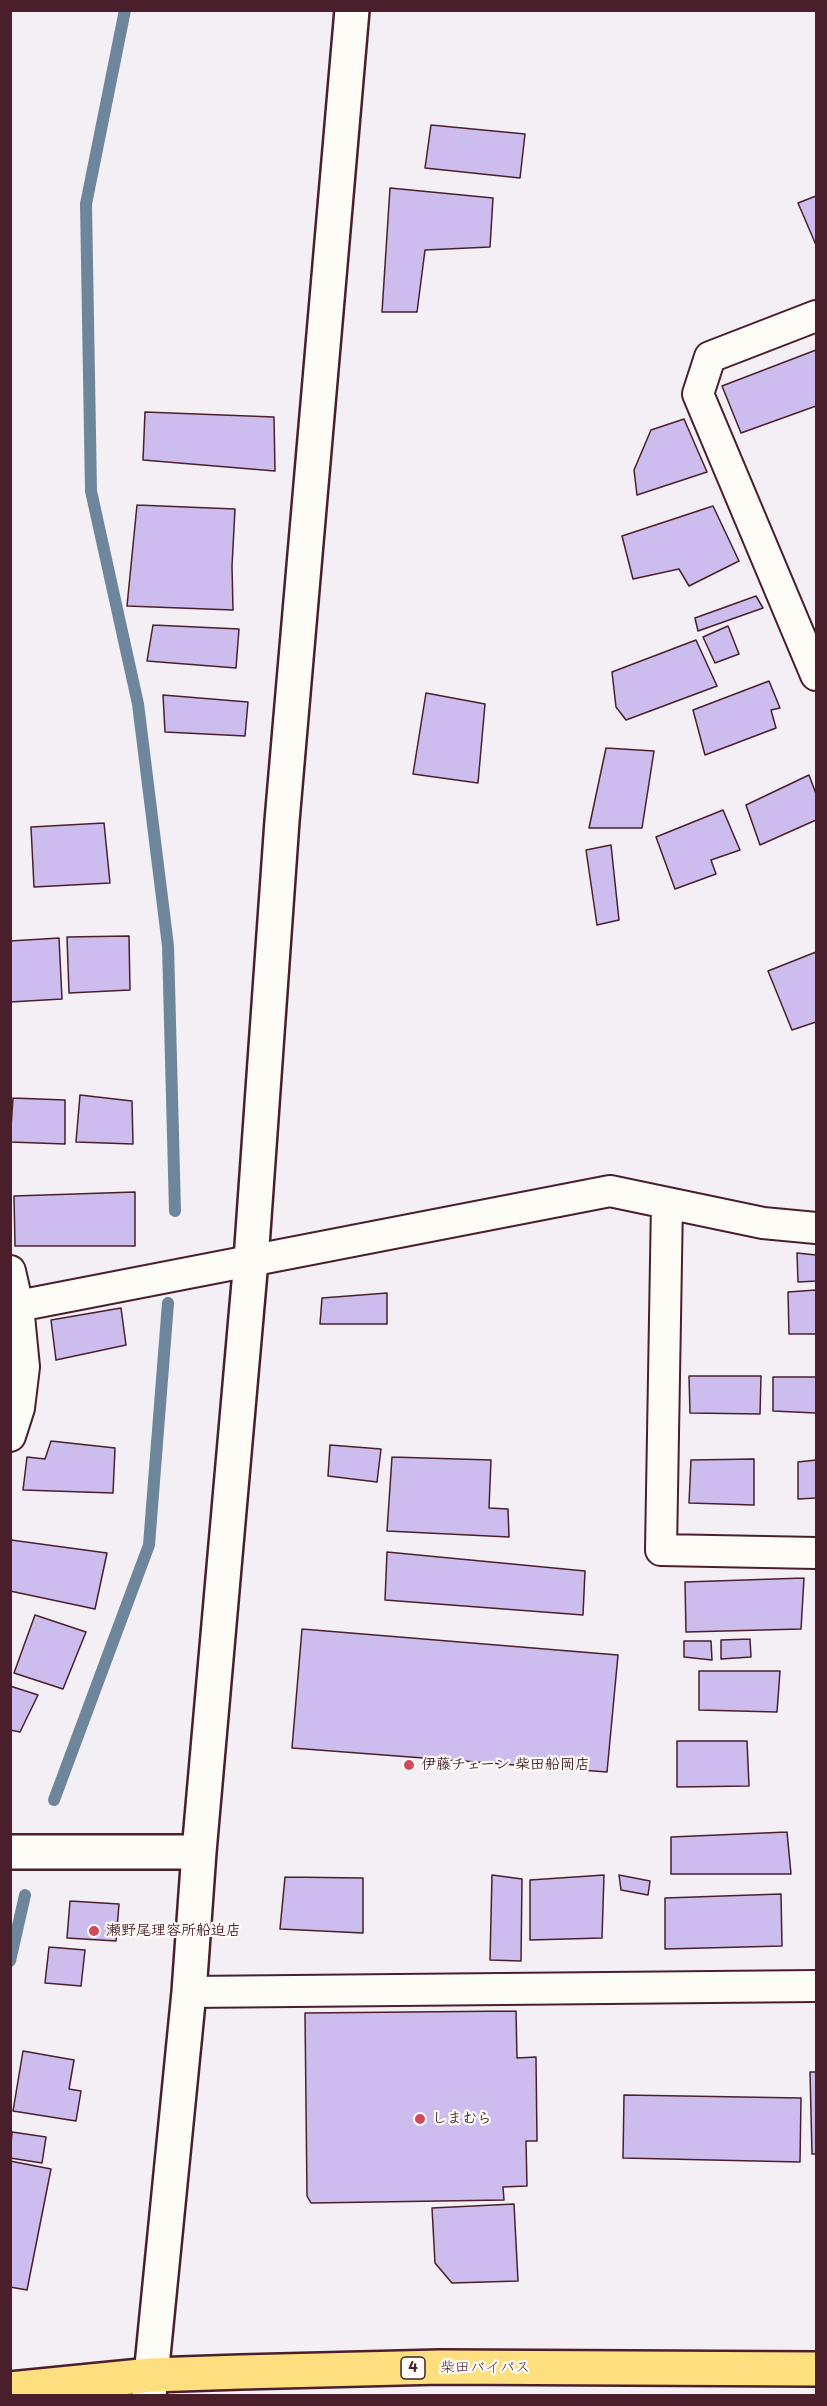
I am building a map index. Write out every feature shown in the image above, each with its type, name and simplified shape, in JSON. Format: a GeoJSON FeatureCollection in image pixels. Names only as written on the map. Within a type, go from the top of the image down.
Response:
{"type":"FeatureCollection","features":[{"type":"Feature","properties":{"kind":"highway","name":"柴田バイパス"},"geometry":{"type":"LineString","coordinates":[[10,2389],[150,2385],[440,2367],[816,2369]]}},
{"type":"Feature","properties":{"kind":"street"},"geometry":{"type":"LineString","coordinates":[[150,2385],[189,1992],[199,1852],[251,1260],[282,820],[352,10]]}},
{"type":"Feature","properties":{"kind":"street"},"geometry":{"type":"LineString","coordinates":[[816,316],[710,357],[698,394],[816,675]]}},
{"type":"Feature","properties":{"kind":"street"},"geometry":{"type":"LineString","coordinates":[[18,1306],[610,1191],[763,1223],[816,1228]]}},
{"type":"Feature","properties":{"kind":"street"},"geometry":{"type":"LineString","coordinates":[[667,1203],[662,1550],[816,1553]]}},
{"type":"Feature","properties":{"kind":"street"},"geometry":{"type":"LineString","coordinates":[[10,1271],[18,1306],[24,1367],[19,1408],[10,1436]]}},
{"type":"Feature","properties":{"kind":"street"},"geometry":{"type":"LineString","coordinates":[[10,1852],[199,1852]]}},
{"type":"Feature","properties":{"kind":"street"},"geometry":{"type":"LineString","coordinates":[[189,1992],[816,1986]]}},
{"type":"Feature","properties":{"kind":"building"},"geometry":{"type":"Polygon","coordinates":[[[431,125],[525,134],[520,178],[425,168],[431,125]]]}},
{"type":"Feature","properties":{"kind":"building"},"geometry":{"type":"Polygon","coordinates":[[[390,188],[493,198],[490,247],[425,250],[417,312],[382,312],[390,188]]]}},
{"type":"Feature","properties":{"kind":"building"},"geometry":{"type":"Polygon","coordinates":[[[816,196],[816,245],[798,203],[816,196]]]}},
{"type":"Feature","properties":{"kind":"building"},"geometry":{"type":"Polygon","coordinates":[[[816,350],[816,406],[741,433],[722,386],[816,350]]]}},
{"type":"Feature","properties":{"kind":"building"},"geometry":{"type":"Polygon","coordinates":[[[145,412],[274,417],[275,471],[143,460],[145,412]]]}},
{"type":"Feature","properties":{"kind":"building"},"geometry":{"type":"Polygon","coordinates":[[[684,419],[707,472],[637,495],[634,470],[651,430],[684,419]]]}},
{"type":"Feature","properties":{"kind":"building"},"geometry":{"type":"Polygon","coordinates":[[[137,505],[235,509],[232,566],[233,610],[127,606],[137,505]]]}},
{"type":"Feature","properties":{"kind":"building"},"geometry":{"type":"Polygon","coordinates":[[[713,506],[739,561],[689,586],[679,569],[633,579],[622,536],[713,506]]]}},
{"type":"Feature","properties":{"kind":"building"},"geometry":{"type":"Polygon","coordinates":[[[756,596],[763,608],[698,631],[695,618],[756,596]]]}},
{"type":"Feature","properties":{"kind":"building"},"geometry":{"type":"Polygon","coordinates":[[[153,625],[239,629],[236,668],[147,661],[153,625]]]}},
{"type":"Feature","properties":{"kind":"building"},"geometry":{"type":"Polygon","coordinates":[[[728,626],[739,654],[715,663],[703,637],[728,626]]]}},
{"type":"Feature","properties":{"kind":"building"},"geometry":{"type":"Polygon","coordinates":[[[696,640],[717,686],[626,720],[616,707],[612,672],[696,640]]]}},
{"type":"Feature","properties":{"kind":"building"},"geometry":{"type":"Polygon","coordinates":[[[769,681],[780,708],[771,710],[776,728],[705,755],[693,710],[769,681]]]}},
{"type":"Feature","properties":{"kind":"building"},"geometry":{"type":"Polygon","coordinates":[[[426,693],[485,704],[478,783],[413,774],[426,693]]]}},
{"type":"Feature","properties":{"kind":"building"},"geometry":{"type":"Polygon","coordinates":[[[163,695],[248,702],[245,736],[165,732],[163,695]]]}},
{"type":"Feature","properties":{"kind":"building"},"geometry":{"type":"Polygon","coordinates":[[[606,748],[654,751],[642,828],[589,828],[606,748]]]}},
{"type":"Feature","properties":{"kind":"building"},"geometry":{"type":"Polygon","coordinates":[[[809,775],[816,794],[816,820],[760,845],[746,805],[809,775]]]}},
{"type":"Feature","properties":{"kind":"building"},"geometry":{"type":"Polygon","coordinates":[[[723,810],[740,850],[711,860],[716,874],[675,889],[656,837],[723,810]]]}},
{"type":"Feature","properties":{"kind":"building"},"geometry":{"type":"Polygon","coordinates":[[[104,823],[110,883],[34,887],[31,827],[104,823]]]}},
{"type":"Feature","properties":{"kind":"building"},"geometry":{"type":"Polygon","coordinates":[[[611,845],[619,920],[597,925],[586,850],[611,845]]]}},
{"type":"Feature","properties":{"kind":"building"},"geometry":{"type":"Polygon","coordinates":[[[129,936],[130,990],[69,993],[67,937],[129,936]]]}},
{"type":"Feature","properties":{"kind":"building"},"geometry":{"type":"Polygon","coordinates":[[[59,938],[62,999],[10,1002],[10,941],[59,938]]]}},
{"type":"Feature","properties":{"kind":"building"},"geometry":{"type":"Polygon","coordinates":[[[816,952],[816,1022],[792,1030],[768,971],[816,952]]]}},
{"type":"Feature","properties":{"kind":"building"},"geometry":{"type":"Polygon","coordinates":[[[80,1095],[132,1101],[133,1144],[76,1142],[80,1095]]]}},
{"type":"Feature","properties":{"kind":"building"},"geometry":{"type":"Polygon","coordinates":[[[13,1098],[65,1100],[65,1144],[10,1142],[13,1098]]]}},
{"type":"Feature","properties":{"kind":"building"},"geometry":{"type":"Polygon","coordinates":[[[135,1192],[135,1246],[15,1246],[14,1196],[135,1192]]]}},
{"type":"Feature","properties":{"kind":"building"},"geometry":{"type":"Polygon","coordinates":[[[797,1253],[816,1255],[816,1281],[798,1282],[797,1253]]]}},
{"type":"Feature","properties":{"kind":"building"},"geometry":{"type":"Polygon","coordinates":[[[816,1290],[816,1334],[789,1334],[788,1292],[816,1290]]]}},
{"type":"Feature","properties":{"kind":"building"},"geometry":{"type":"Polygon","coordinates":[[[387,1293],[387,1324],[320,1324],[322,1298],[387,1293]]]}},
{"type":"Feature","properties":{"kind":"building"},"geometry":{"type":"Polygon","coordinates":[[[121,1308],[126,1345],[56,1360],[51,1320],[121,1308]]]}},
{"type":"Feature","properties":{"kind":"building"},"geometry":{"type":"Polygon","coordinates":[[[689,1376],[761,1376],[760,1414],[690,1413],[689,1376]]]}},
{"type":"Feature","properties":{"kind":"building"},"geometry":{"type":"Polygon","coordinates":[[[773,1377],[816,1377],[816,1413],[773,1411],[773,1377]]]}},
{"type":"Feature","properties":{"kind":"building"},"geometry":{"type":"Polygon","coordinates":[[[51,1441],[115,1448],[113,1493],[23,1490],[27,1457],[45,1459],[51,1441]]]}},
{"type":"Feature","properties":{"kind":"building"},"geometry":{"type":"Polygon","coordinates":[[[330,1445],[381,1449],[377,1482],[328,1476],[330,1445]]]}},
{"type":"Feature","properties":{"kind":"building"},"geometry":{"type":"Polygon","coordinates":[[[392,1457],[491,1460],[489,1508],[508,1509],[509,1537],[387,1531],[392,1457]]]}},
{"type":"Feature","properties":{"kind":"building"},"geometry":{"type":"Polygon","coordinates":[[[754,1459],[754,1505],[689,1503],[691,1460],[754,1459]]]}},
{"type":"Feature","properties":{"kind":"building"},"geometry":{"type":"Polygon","coordinates":[[[816,1460],[816,1498],[798,1499],[798,1462],[816,1460]]]}},
{"type":"Feature","properties":{"kind":"building"},"geometry":{"type":"Polygon","coordinates":[[[11,1540],[107,1553],[95,1609],[10,1591],[11,1540]]]}},
{"type":"Feature","properties":{"kind":"building"},"geometry":{"type":"Polygon","coordinates":[[[387,1552],[585,1571],[583,1615],[385,1600],[387,1552]]]}},
{"type":"Feature","properties":{"kind":"building"},"geometry":{"type":"Polygon","coordinates":[[[804,1578],[801,1629],[686,1632],[685,1582],[804,1578]]]}},
{"type":"Feature","properties":{"kind":"building"},"geometry":{"type":"Polygon","coordinates":[[[35,1615],[86,1632],[63,1689],[14,1673],[35,1615]]]}},
{"type":"Feature","properties":{"kind":"building"},"geometry":{"type":"Polygon","coordinates":[[[302,1629],[618,1655],[607,1772],[292,1748],[302,1629]]]}},
{"type":"Feature","properties":{"kind":"building"},"geometry":{"type":"Polygon","coordinates":[[[750,1639],[751,1657],[721,1659],[721,1640],[750,1639]]]}},
{"type":"Feature","properties":{"kind":"building"},"geometry":{"type":"Polygon","coordinates":[[[684,1641],[711,1641],[712,1660],[684,1657],[684,1641]]]}},
{"type":"Feature","properties":{"kind":"building"},"geometry":{"type":"Polygon","coordinates":[[[699,1671],[780,1671],[777,1712],[699,1710],[699,1671]]]}},
{"type":"Feature","properties":{"kind":"building"},"geometry":{"type":"Polygon","coordinates":[[[10,1686],[38,1695],[20,1732],[10,1730],[10,1686]]]}},
{"type":"Feature","properties":{"kind":"building"},"geometry":{"type":"Polygon","coordinates":[[[677,1741],[747,1741],[749,1786],[677,1787],[677,1741]]]}},
{"type":"Feature","properties":{"kind":"building"},"geometry":{"type":"Polygon","coordinates":[[[787,1832],[791,1874],[671,1874],[671,1837],[787,1832]]]}},
{"type":"Feature","properties":{"kind":"building"},"geometry":{"type":"Polygon","coordinates":[[[492,1875],[522,1879],[521,1961],[490,1960],[492,1875]]]}},
{"type":"Feature","properties":{"kind":"building"},"geometry":{"type":"Polygon","coordinates":[[[604,1875],[602,1938],[530,1940],[530,1880],[604,1875]]]}},
{"type":"Feature","properties":{"kind":"building"},"geometry":{"type":"Polygon","coordinates":[[[619,1875],[650,1881],[648,1895],[621,1890],[619,1875]]]}},
{"type":"Feature","properties":{"kind":"building"},"geometry":{"type":"Polygon","coordinates":[[[285,1877],[363,1878],[363,1933],[280,1929],[285,1877]]]}},
{"type":"Feature","properties":{"kind":"building"},"geometry":{"type":"Polygon","coordinates":[[[781,1894],[782,1946],[665,1949],[665,1898],[781,1894]]]}},
{"type":"Feature","properties":{"kind":"building"},"geometry":{"type":"Polygon","coordinates":[[[70,1901],[119,1904],[116,1941],[67,1938],[70,1901]]]}},
{"type":"Feature","properties":{"kind":"building"},"geometry":{"type":"Polygon","coordinates":[[[49,1947],[85,1950],[81,1986],[45,1983],[49,1947]]]}},
{"type":"Feature","properties":{"kind":"building"},"geometry":{"type":"Polygon","coordinates":[[[516,2011],[517,2058],[536,2057],[537,2141],[526,2141],[527,2186],[503,2187],[504,2200],[311,2203],[307,2196],[305,2013],[516,2011]]]}},
{"type":"Feature","properties":{"kind":"building"},"geometry":{"type":"Polygon","coordinates":[[[23,2051],[74,2060],[69,2089],[81,2091],[76,2121],[13,2111],[23,2051]]]}},
{"type":"Feature","properties":{"kind":"building"},"geometry":{"type":"Polygon","coordinates":[[[810,2072],[816,2072],[816,2154],[812,2154],[810,2072]]]}},
{"type":"Feature","properties":{"kind":"building"},"geometry":{"type":"Polygon","coordinates":[[[624,2095],[801,2098],[800,2162],[623,2158],[624,2095]]]}},
{"type":"Feature","properties":{"kind":"building"},"geometry":{"type":"Polygon","coordinates":[[[12,2132],[46,2137],[42,2163],[10,2158],[12,2132]]]}},
{"type":"Feature","properties":{"kind":"building"},"geometry":{"type":"Polygon","coordinates":[[[10,2161],[51,2169],[27,2290],[10,2287],[10,2161]]]}},
{"type":"Feature","properties":{"kind":"building"},"geometry":{"type":"Polygon","coordinates":[[[514,2204],[518,2281],[452,2283],[435,2263],[432,2208],[514,2204]]]}},
{"type":"Feature","properties":{"kind":"waterway"},"geometry":{"type":"LineString","coordinates":[[125,10],[86,204],[91,491],[138,704],[168,946],[175,1211]]}},
{"type":"Feature","properties":{"kind":"waterway"},"geometry":{"type":"LineString","coordinates":[[54,1800],[149,1545],[168,1303]]}},
{"type":"Feature","properties":{"kind":"waterway"},"geometry":{"type":"LineString","coordinates":[[10,1961],[25,1895]]}},
{"type":"Feature","properties":{"kind":"place","name":"伊藤チェーン 柴田船岡店"},"geometry":{"type":"Point","coordinates":[409,1765]}},
{"type":"Feature","properties":{"kind":"place","name":"瀬野尾理容所船迫店"},"geometry":{"type":"Point","coordinates":[94,1931]}},
{"type":"Feature","properties":{"kind":"place","name":"しまむら"},"geometry":{"type":"Point","coordinates":[420,2119]}}]}
